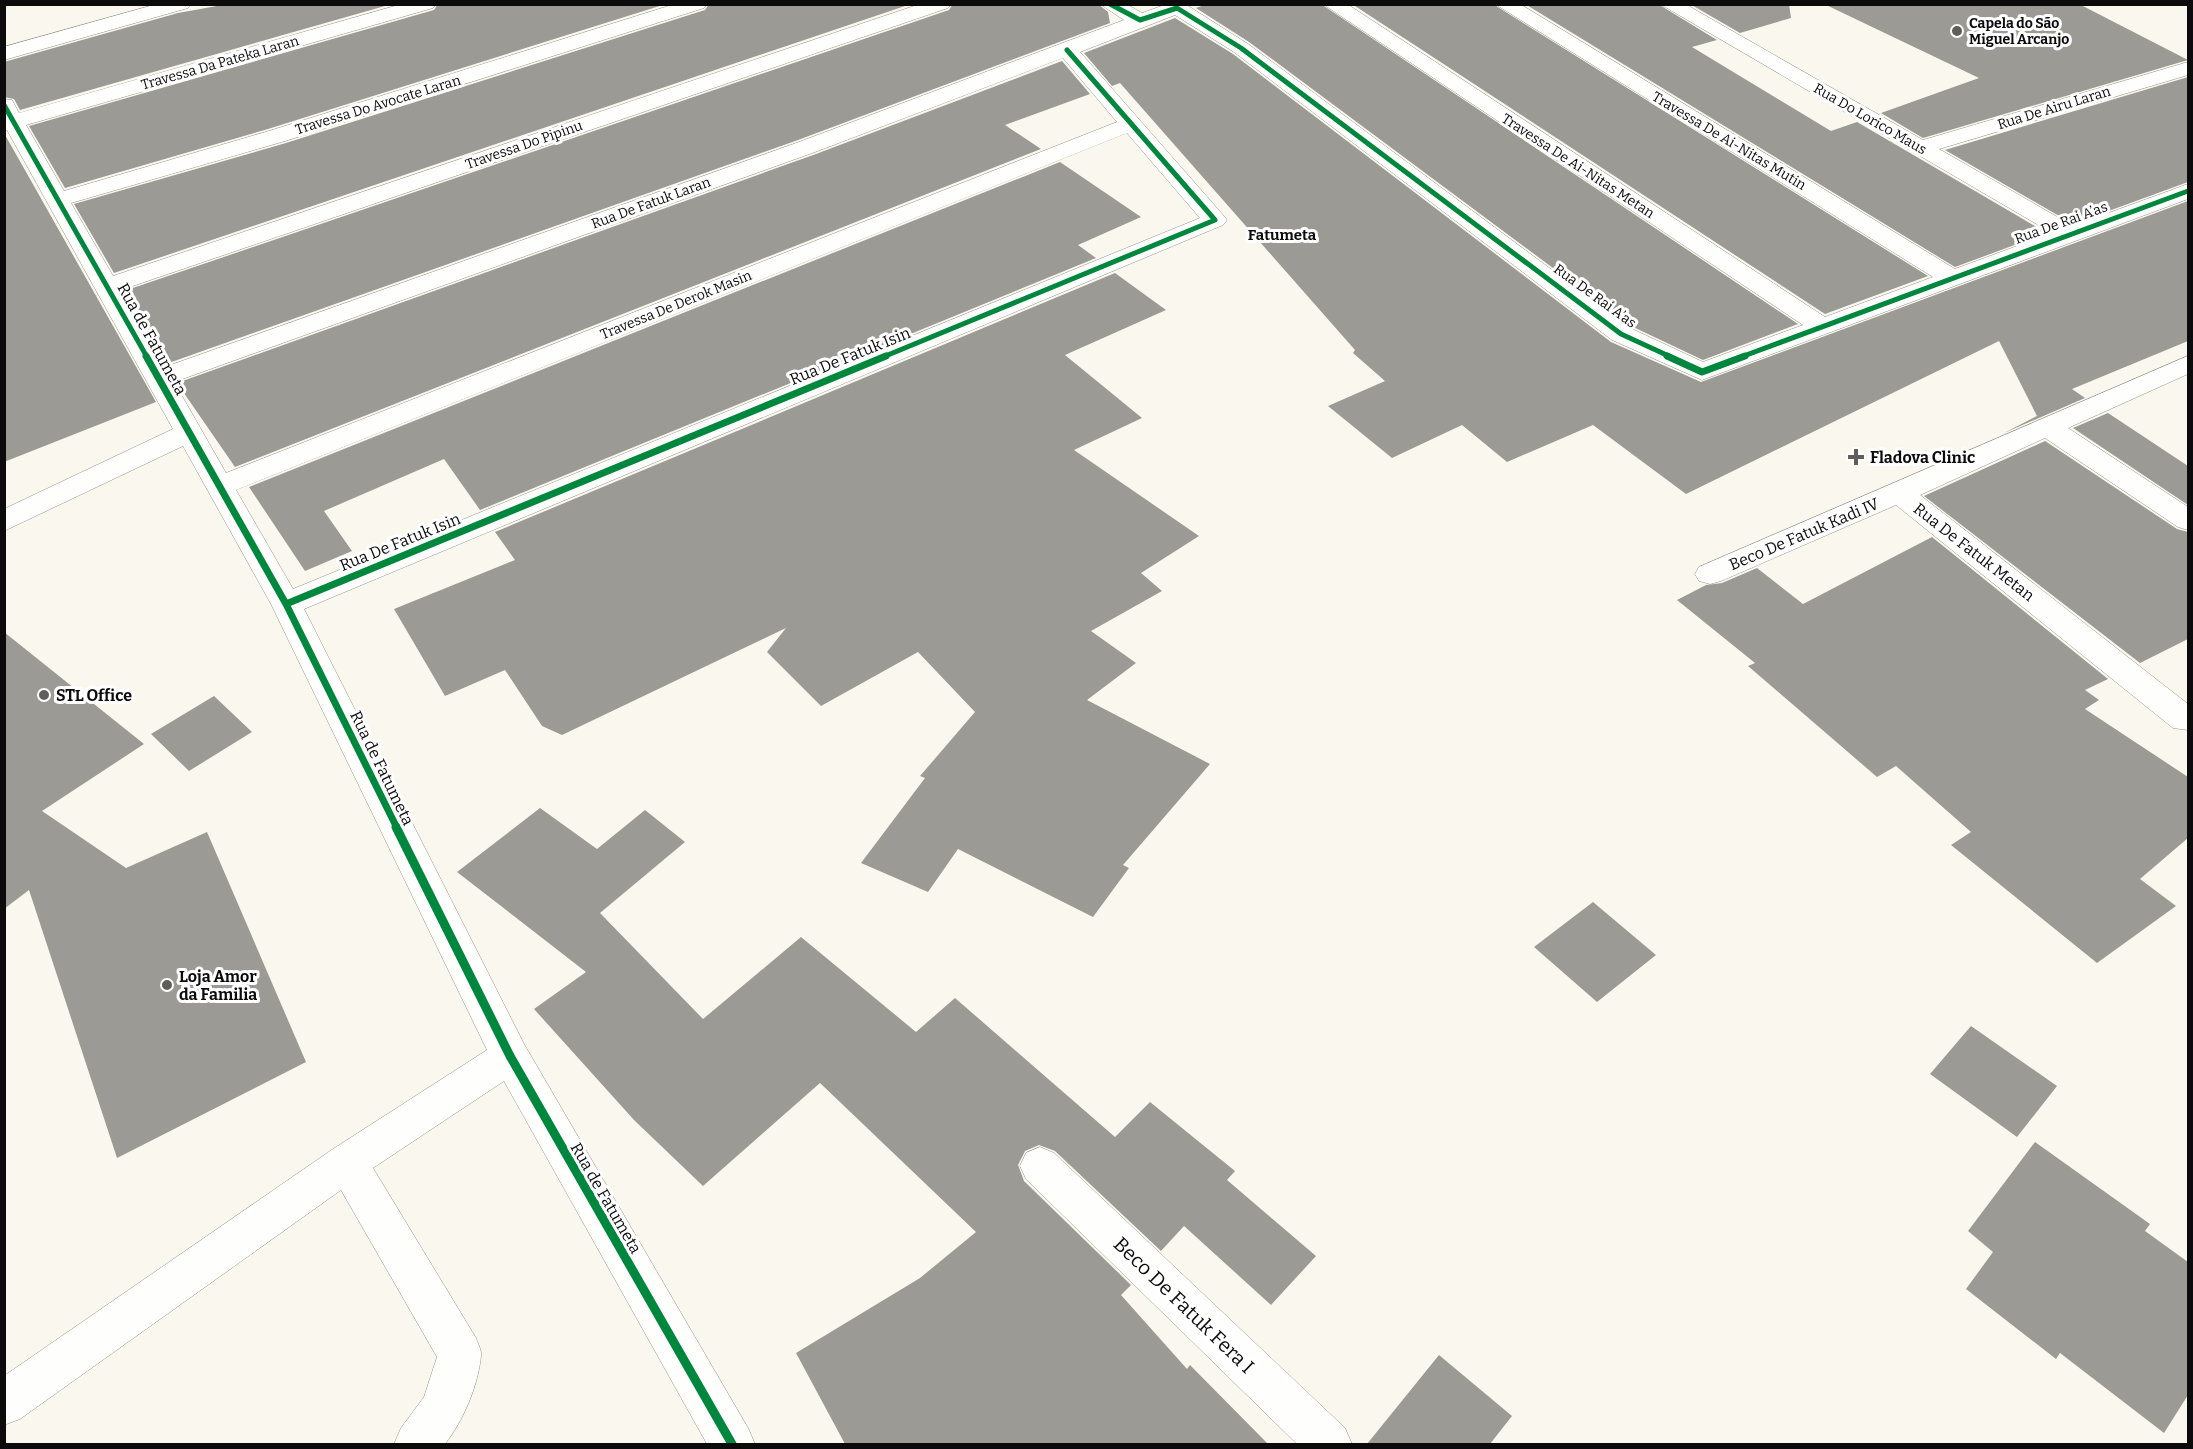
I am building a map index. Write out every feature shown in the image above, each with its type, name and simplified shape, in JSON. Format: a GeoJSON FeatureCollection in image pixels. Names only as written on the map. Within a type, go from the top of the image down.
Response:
{"type":"FeatureCollection","features":[{"type":"Feature","properties":{"kind":"street"},"geometry":{"type":"LineString","coordinates":[[4,54],[181,4]]}},
{"type":"Feature","properties":{"kind":"street","name":"Travessa Da Pateka Laran"},"geometry":{"type":"LineString","coordinates":[[8,117],[426,4]]}},
{"type":"Feature","properties":{"kind":"street","name":"Travessa Do Avocate Laran"},"geometry":{"type":"LineString","coordinates":[[58,200],[277,136],[697,4]]}},
{"type":"Feature","properties":{"kind":"street","name":"Travessa Do Pipinu"},"geometry":{"type":"LineString","coordinates":[[107,286],[941,4]]}},
{"type":"Feature","properties":{"kind":"street"},"geometry":{"type":"LineString","coordinates":[[1110,4],[1140,20]]}},
{"type":"Feature","properties":{"kind":"street","name":"Travessa De Ai-Nitas Metan"},"geometry":{"type":"LineString","coordinates":[[1333,4],[1823,327]]}},
{"type":"Feature","properties":{"kind":"street","name":"Travessa De Ai-Nitas Mutin"},"geometry":{"type":"LineString","coordinates":[[1505,4],[1952,278]]}},
{"type":"Feature","properties":{"kind":"street"},"geometry":{"type":"LineString","coordinates":[[1676,8],[1707,4]]}},
{"type":"Feature","properties":{"kind":"street","name":"Rua De Rai A’as"},"geometry":{"type":"LineString","coordinates":[[1140,20],[1183,6],[1621,334],[1702,372],[2188,191]]}},
{"type":"Feature","properties":{"kind":"street","name":"Rua Do Lorico Maus"},"geometry":{"type":"LineString","coordinates":[[1676,8],[2070,234]]}},
{"type":"Feature","properties":{"kind":"street","name":"Rua De Fatuk Laran"},"geometry":{"type":"LineString","coordinates":[[159,378],[807,147],[1067,50],[1140,20]]}},
{"type":"Feature","properties":{"kind":"street","name":"Rua De Fatuk Isin"},"geometry":{"type":"LineString","coordinates":[[286,604],[1215,220],[1067,50]]}},
{"type":"Feature","properties":{"kind":"street","name":"Rua De Airu Laran"},"geometry":{"type":"LineString","coordinates":[[1920,148],[2188,68]]}},
{"type":"Feature","properties":{"kind":"street","name":"Rua de Fatumeta"},"geometry":{"type":"LineString","coordinates":[[8,117],[58,200],[286,604],[510,1056],[732,1444]]}},
{"type":"Feature","properties":{"kind":"street","name":"Travessa De Derok Masin"},"geometry":{"type":"LineString","coordinates":[[220,486],[1131,124]]}},
{"type":"Feature","properties":{"kind":"street","name":"Rua De Fatuk Metan"},"geometry":{"type":"LineString","coordinates":[[2185,719],[1899,493],[2188,364]]}},
{"type":"Feature","properties":{"kind":"street"},"geometry":{"type":"LineString","coordinates":[[2047,427],[2188,520]]}},
{"type":"Feature","properties":{"kind":"street"},"geometry":{"type":"LineString","coordinates":[[4,521],[189,432]]}},
{"type":"Feature","properties":{"kind":"street","name":"Beco De Fatuk Kadi IV"},"geometry":{"type":"LineString","coordinates":[[1710,574],[1899,493]]}},
{"type":"Feature","properties":{"kind":"street"},"geometry":{"type":"LineString","coordinates":[[4,1404],[347,1162],[510,1056]]}},
{"type":"Feature","properties":{"kind":"street"},"geometry":{"type":"LineString","coordinates":[[347,1162],[460,1354],[443,1410],[417,1444]]}},
{"type":"Feature","properties":{"kind":"street","name":"Beco De Fatuk Fera I"},"geometry":{"type":"LineString","coordinates":[[1040,1166],[1329,1444]]}},
{"type":"Feature","properties":{"kind":"building"},"geometry":{"type":"Polygon","coordinates":[[[228,4],[392,4],[20,110],[14,99],[4,97],[4,62],[178,13],[228,4]]]}},
{"type":"Feature","properties":{"kind":"building"},"geometry":{"type":"Polygon","coordinates":[[[438,4],[666,4],[268,129],[65,188],[29,126],[434,10],[438,4]]]}},
{"type":"Feature","properties":{"kind":"building"},"geometry":{"type":"Polygon","coordinates":[[[709,4],[911,4],[114,273],[74,204],[286,143],[705,10],[709,4]]]}},
{"type":"Feature","properties":{"kind":"building"},"geometry":{"type":"Polygon","coordinates":[[[953,4],[1098,4],[1108,12],[1110,23],[798,140],[166,364],[124,291],[949,10],[953,4]]]}},
{"type":"Feature","properties":{"kind":"building"},"geometry":{"type":"Polygon","coordinates":[[[1207,4],[1321,4],[1798,324],[1703,360],[1631,326],[1249,42],[1196,8],[1207,4]]]}},
{"type":"Feature","properties":{"kind":"building"},"geometry":{"type":"Polygon","coordinates":[[[1352,4],[1493,4],[1928,276],[1825,314],[1352,4]]]}},
{"type":"Feature","properties":{"kind":"building"},"geometry":{"type":"Polygon","coordinates":[[[1525,4],[1658,4],[1717,40],[1692,47],[1831,131],[1857,122],[2047,233],[1955,267],[1525,4]]]}},
{"type":"Feature","properties":{"kind":"building"},"geometry":{"type":"Polygon","coordinates":[[[1690,4],[1789,4],[1791,18],[1740,33],[1690,4]]]}},
{"type":"Feature","properties":{"kind":"building"},"geometry":{"type":"Polygon","coordinates":[[[1824,4],[2079,4],[2188,60],[1923,138],[1881,113],[1979,78],[1824,4]]]}},
{"type":"Feature","properties":{"kind":"building"},"geometry":{"type":"Polygon","coordinates":[[[1175,18],[1233,54],[1611,342],[1701,382],[2188,201],[2188,341],[2072,389],[2085,398],[2004,433],[2037,416],[1999,341],[1686,494],[1593,425],[1507,462],[1462,425],[1392,458],[1328,406],[1385,381],[1353,353],[1355,350],[1120,83],[1112,86],[1084,53],[1175,18]]]}},
{"type":"Feature","properties":{"kind":"building"},"geometry":{"type":"Polygon","coordinates":[[[1062,61],[1090,94],[1005,125],[1041,149],[235,467],[177,383],[816,154],[1062,61]]]}},
{"type":"Feature","properties":{"kind":"building"},"geometry":{"type":"Polygon","coordinates":[[[2188,77],[2188,182],[2073,224],[1945,150],[2188,77]]]}},
{"type":"Feature","properties":{"kind":"building"},"geometry":{"type":"Polygon","coordinates":[[[4,133],[156,402],[4,462],[4,133]]]}},
{"type":"Feature","properties":{"kind":"building"},"geometry":{"type":"Polygon","coordinates":[[[1060,162],[1141,217],[1078,245],[1096,258],[480,510],[444,459],[324,511],[352,551],[305,571],[249,487],[1060,162]]]}},
{"type":"Feature","properties":{"kind":"building"},"geometry":{"type":"Polygon","coordinates":[[[1115,273],[1166,310],[1065,355],[1142,418],[1074,450],[1199,536],[1141,573],[1162,591],[1091,631],[1136,663],[1087,700],[1210,764],[1123,865],[1129,868],[1093,917],[958,849],[928,892],[861,863],[925,778],[920,776],[975,712],[918,652],[821,706],[767,652],[786,628],[562,735],[542,726],[505,670],[445,696],[394,609],[515,560],[495,532],[1115,273]]]}},
{"type":"Feature","properties":{"kind":"building"},"geometry":{"type":"Polygon","coordinates":[[[2108,413],[2188,466],[2188,505],[2073,428],[2108,413]]]}},
{"type":"Feature","properties":{"kind":"building"},"geometry":{"type":"Polygon","coordinates":[[[2045,441],[2177,529],[2188,532],[2188,639],[2140,663],[1924,496],[2045,441]]]}},
{"type":"Feature","properties":{"kind":"building"},"geometry":{"type":"Polygon","coordinates":[[[1932,537],[2108,679],[2085,690],[2099,700],[2085,709],[2188,777],[2188,838],[2140,879],[2176,906],[2097,963],[1951,845],[1971,832],[1896,766],[1877,777],[1748,666],[1755,663],[1677,600],[1706,585],[1722,583],[1757,568],[1803,604],[1932,537]]]}},
{"type":"Feature","properties":{"kind":"building","name":"Loja Amor da Familia"},"geometry":{"type":"Polygon","coordinates":[[[4,632],[144,744],[42,811],[126,868],[207,832],[306,1062],[117,1158],[29,890],[4,909],[4,632]]]}},
{"type":"Feature","properties":{"kind":"building"},"geometry":{"type":"Polygon","coordinates":[[[214,696],[252,732],[189,771],[151,734],[214,696]]]}},
{"type":"Feature","properties":{"kind":"building"},"geometry":{"type":"Polygon","coordinates":[[[540,808],[597,849],[645,810],[685,842],[600,913],[703,1019],[801,937],[916,1032],[955,998],[1115,1137],[1150,1102],[1235,1171],[1227,1180],[1316,1256],[1271,1305],[1184,1226],[1161,1251],[1055,1151],[1039,1145],[1025,1151],[1018,1165],[1024,1181],[1131,1285],[1121,1295],[1187,1369],[1190,1365],[1268,1444],[845,1444],[796,1353],[920,1278],[976,1232],[820,1083],[703,1186],[634,1120],[534,1009],[586,972],[457,872],[540,808]]]}},
{"type":"Feature","properties":{"kind":"building"},"geometry":{"type":"Polygon","coordinates":[[[1593,902],[1656,955],[1597,1002],[1534,947],[1593,902]]]}},
{"type":"Feature","properties":{"kind":"building"},"geometry":{"type":"Polygon","coordinates":[[[1971,1026],[2057,1086],[2017,1137],[1930,1074],[1971,1026]]]}},
{"type":"Feature","properties":{"kind":"building"},"geometry":{"type":"Polygon","coordinates":[[[2035,1142],[2150,1224],[2145,1231],[2188,1262],[2188,1395],[2164,1433],[2060,1353],[2056,1359],[1966,1289],[1993,1252],[1968,1231],[2035,1142]]]}},
{"type":"Feature","properties":{"kind":"building"},"geometry":{"type":"Polygon","coordinates":[[[1439,1355],[1512,1416],[1490,1444],[1367,1444],[1439,1355]]]}},
{"type":"Feature","properties":{"kind":"cycle path"},"geometry":{"type":"LineString","coordinates":[[1110,4],[1140,20],[1177,8],[1241,48],[1621,334],[1702,372],[2188,191]]}},
{"type":"Feature","properties":{"kind":"cycle path"},"geometry":{"type":"LineString","coordinates":[[286,604],[1215,220],[1067,50]]}},
{"type":"Feature","properties":{"kind":"cycle path"},"geometry":{"type":"LineString","coordinates":[[4,105],[286,604],[510,1056],[732,1444]]}},
{"type":"Feature","properties":{"kind":"place","name":"Capela do São Miguel Arcanjo"},"geometry":{"type":"Point","coordinates":[1957,31]}},
{"type":"Feature","properties":{"kind":"place","name":"Fladova Clinic"},"geometry":{"type":"Point","coordinates":[1856,457]}},
{"type":"Feature","properties":{"kind":"place","name":"STL Office"},"geometry":{"type":"Point","coordinates":[44,695]}},
{"type":"Feature","properties":{"kind":"place","name":"Loja Amor da Familia"},"geometry":{"type":"Point","coordinates":[167,985]}},
{"type":"Feature","properties":{"kind":"district","name":"Fatumeta"},"geometry":{"type":"Point","coordinates":[1282,235]}}]}
